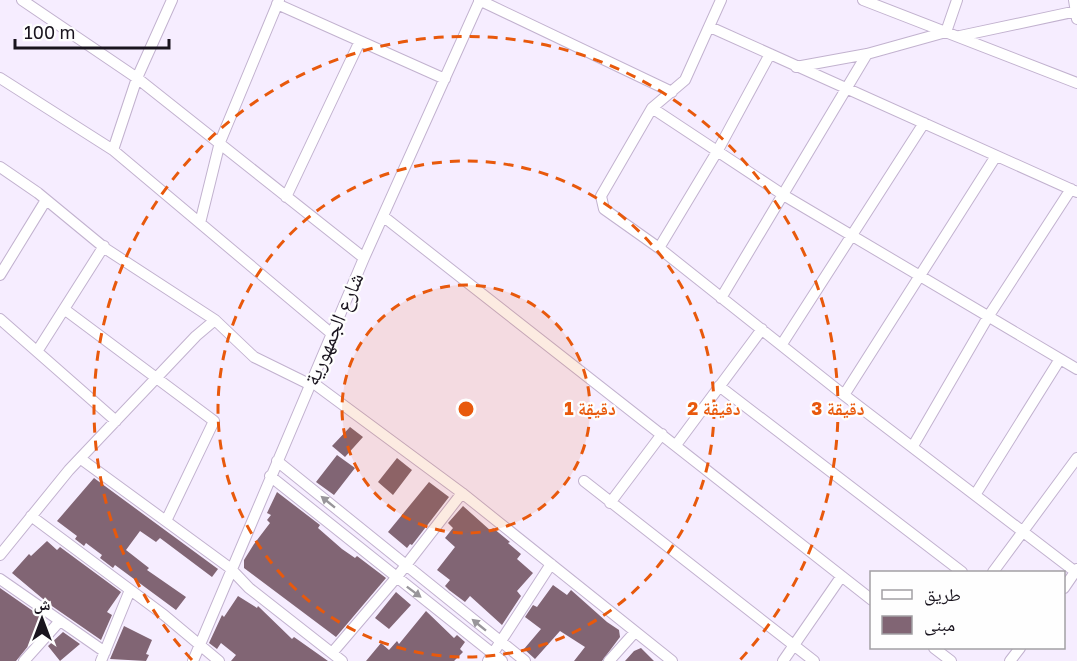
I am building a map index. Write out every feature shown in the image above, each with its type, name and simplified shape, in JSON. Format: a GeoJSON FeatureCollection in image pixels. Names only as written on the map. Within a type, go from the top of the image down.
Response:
{"type":"FeatureCollection","features":[{"type":"Feature","properties":{"kind":"street"},"geometry":{"type":"LineString","coordinates":[[22,0],[137,78],[364,258]]}},
{"type":"Feature","properties":{"kind":"street"},"geometry":{"type":"LineString","coordinates":[[113,150],[137,78],[172,0]]}},
{"type":"Feature","properties":{"kind":"street"},"geometry":{"type":"LineString","coordinates":[[480,0],[672,92]]}},
{"type":"Feature","properties":{"kind":"street","name":"شارع الجمهورية"},"geometry":{"type":"LineString","coordinates":[[192,661],[364,258],[480,0]]}},
{"type":"Feature","properties":{"kind":"street"},"geometry":{"type":"LineString","coordinates":[[722,0],[688,75],[652,108],[601,196],[604,209],[659,248],[1022,533],[1076,571],[1065,587]]}},
{"type":"Feature","properties":{"kind":"street"},"geometry":{"type":"LineString","coordinates":[[863,0],[1077,83]]}},
{"type":"Feature","properties":{"kind":"street"},"geometry":{"type":"LineString","coordinates":[[946,32],[957,0]]}},
{"type":"Feature","properties":{"kind":"street"},"geometry":{"type":"LineString","coordinates":[[960,37],[1077,14],[1074,0]]}},
{"type":"Feature","properties":{"kind":"street"},"geometry":{"type":"LineString","coordinates":[[200,223],[220,142],[278,2],[359,43],[445,80]]}},
{"type":"Feature","properties":{"kind":"street"},"geometry":{"type":"LineString","coordinates":[[710,27],[846,91],[924,123],[1074,191],[988,317],[913,446]]}},
{"type":"Feature","properties":{"kind":"street"},"geometry":{"type":"LineString","coordinates":[[795,68],[867,54],[946,32]]}},
{"type":"Feature","properties":{"kind":"street"},"geometry":{"type":"LineString","coordinates":[[286,197],[359,43]]}},
{"type":"Feature","properties":{"kind":"street"},"geometry":{"type":"LineString","coordinates":[[659,248],[718,150],[770,54]]}},
{"type":"Feature","properties":{"kind":"street"},"geometry":{"type":"LineString","coordinates":[[722,298],[785,196],[867,54]]}},
{"type":"Feature","properties":{"kind":"street"},"geometry":{"type":"LineString","coordinates":[[0,78],[113,150],[332,334]]}},
{"type":"Feature","properties":{"kind":"street"},"geometry":{"type":"LineString","coordinates":[[652,108],[785,196],[1077,369]]}},
{"type":"Feature","properties":{"kind":"street"},"geometry":{"type":"LineString","coordinates":[[782,344],[924,123]]}},
{"type":"Feature","properties":{"kind":"street"},"geometry":{"type":"LineString","coordinates":[[844,395],[996,156]]}},
{"type":"Feature","properties":{"kind":"street"},"geometry":{"type":"LineString","coordinates":[[0,167],[104,246],[215,320],[254,357],[312,384],[462,493],[672,661]]}},
{"type":"Feature","properties":{"kind":"street"},"geometry":{"type":"LineString","coordinates":[[0,275],[46,200]]}},
{"type":"Feature","properties":{"kind":"street"},"geometry":{"type":"LineString","coordinates":[[384,217],[870,599]]}},
{"type":"Feature","properties":{"kind":"street"},"geometry":{"type":"LineString","coordinates":[[38,350],[104,246]]}},
{"type":"Feature","properties":{"kind":"street"},"geometry":{"type":"LineString","coordinates":[[64,309],[213,421],[166,521]]}},
{"type":"Feature","properties":{"kind":"street"},"geometry":{"type":"LineString","coordinates":[[0,319],[38,350],[116,421]]}},
{"type":"Feature","properties":{"kind":"street"},"geometry":{"type":"LineString","coordinates":[[0,555],[81,459],[196,336],[215,320]]}},
{"type":"Feature","properties":{"kind":"street"},"geometry":{"type":"LineString","coordinates":[[676,445],[762,329]]}},
{"type":"Feature","properties":{"kind":"street"},"geometry":{"type":"LineString","coordinates":[[975,495],[1060,359]]}},
{"type":"Feature","properties":{"kind":"street"},"geometry":{"type":"LineString","coordinates":[[719,386],[959,571]]}},
{"type":"Feature","properties":{"kind":"street"},"geometry":{"type":"LineString","coordinates":[[610,503],[662,434]]}},
{"type":"Feature","properties":{"kind":"street"},"geometry":{"type":"LineString","coordinates":[[994,571],[1077,458]]}},
{"type":"Feature","properties":{"kind":"street"},"geometry":{"type":"LineString","coordinates":[[81,459],[230,568],[256,594],[342,661]]}},
{"type":"Feature","properties":{"kind":"street"},"geometry":{"type":"LineString","coordinates":[[277,461],[525,661]]}},
{"type":"Feature","properties":{"kind":"street"},"geometry":{"type":"LineString","coordinates":[[270,476],[490,657],[502,661]]}},
{"type":"Feature","properties":{"kind":"street"},"geometry":{"type":"LineString","coordinates":[[584,481],[814,661]]}},
{"type":"Feature","properties":{"kind":"street"},"geometry":{"type":"LineString","coordinates":[[332,653],[396,578],[462,493]]}},
{"type":"Feature","properties":{"kind":"street"},"geometry":{"type":"LineString","coordinates":[[31,516],[130,590],[219,661]]}},
{"type":"Feature","properties":{"kind":"street"},"geometry":{"type":"LineString","coordinates":[[490,657],[551,564]]}},
{"type":"Feature","properties":{"kind":"street"},"geometry":{"type":"LineString","coordinates":[[783,661],[841,577]]}},
{"type":"Feature","properties":{"kind":"street"},"geometry":{"type":"LineString","coordinates":[[0,579],[103,656],[130,590]]}},
{"type":"Feature","properties":{"kind":"street"},"geometry":{"type":"LineString","coordinates":[[24,661],[59,622]]}},
{"type":"Feature","properties":{"kind":"street"},"geometry":{"type":"LineString","coordinates":[[609,661],[635,632]]}},
{"type":"Feature","properties":{"kind":"street"},"geometry":{"type":"LineString","coordinates":[[1010,661],[1019,649]]}},
{"type":"Feature","properties":{"kind":"building"},"geometry":{"type":"Polygon","coordinates":[[[350,427],[363,437],[345,457],[332,446],[350,427]]]}},
{"type":"Feature","properties":{"kind":"building"},"geometry":{"type":"Polygon","coordinates":[[[337,455],[355,468],[334,495],[316,482],[337,455]]]}},
{"type":"Feature","properties":{"kind":"building"},"geometry":{"type":"Polygon","coordinates":[[[397,458],[412,470],[393,495],[378,482],[397,458]]]}},
{"type":"Feature","properties":{"kind":"building"},"geometry":{"type":"Polygon","coordinates":[[[94,478],[218,569],[212,577],[160,538],[156,542],[140,531],[126,550],[149,568],[147,570],[186,597],[176,610],[115,565],[113,568],[100,558],[102,555],[86,543],[84,546],[75,539],[77,536],[57,521],[94,478]]]}},
{"type":"Feature","properties":{"kind":"building"},"geometry":{"type":"Polygon","coordinates":[[[429,482],[449,497],[412,545],[410,544],[407,548],[388,532],[429,482]]]}},
{"type":"Feature","properties":{"kind":"building"},"geometry":{"type":"Polygon","coordinates":[[[277,492],[320,525],[318,528],[342,549],[355,558],[357,556],[386,578],[336,637],[244,568],[244,560],[270,523],[267,520],[271,515],[267,513],[277,492]]]}},
{"type":"Feature","properties":{"kind":"building"},"geometry":{"type":"Polygon","coordinates":[[[463,506],[491,531],[493,528],[510,542],[508,543],[521,554],[517,559],[533,573],[517,591],[521,596],[502,625],[470,596],[465,602],[449,590],[445,586],[450,580],[437,570],[455,547],[445,538],[453,528],[448,523],[463,506]]]}},
{"type":"Feature","properties":{"kind":"building"},"geometry":{"type":"Polygon","coordinates":[[[47,541],[57,550],[60,547],[121,592],[107,612],[112,615],[101,640],[49,604],[12,573],[29,554],[31,556],[47,541]]]}},
{"type":"Feature","properties":{"kind":"building"},"geometry":{"type":"Polygon","coordinates":[[[553,585],[567,595],[571,590],[619,630],[620,637],[602,661],[574,661],[585,647],[560,631],[535,659],[524,649],[541,629],[525,617],[533,605],[537,607],[553,585]]]}},
{"type":"Feature","properties":{"kind":"building"},"geometry":{"type":"Polygon","coordinates":[[[0,588],[43,618],[36,630],[38,634],[16,661],[0,661],[0,588]]]}},
{"type":"Feature","properties":{"kind":"building"},"geometry":{"type":"Polygon","coordinates":[[[396,592],[411,605],[389,629],[375,618],[396,592]]]}},
{"type":"Feature","properties":{"kind":"building"},"geometry":{"type":"Polygon","coordinates":[[[238,596],[257,608],[258,606],[292,639],[294,637],[328,661],[231,661],[236,655],[221,643],[217,649],[209,643],[222,615],[224,617],[238,596]]]}},
{"type":"Feature","properties":{"kind":"building"},"geometry":{"type":"Polygon","coordinates":[[[426,611],[454,638],[457,635],[465,642],[460,649],[463,652],[454,661],[366,661],[381,643],[389,650],[397,641],[399,644],[426,611]]]}},
{"type":"Feature","properties":{"kind":"building"},"geometry":{"type":"Polygon","coordinates":[[[124,626],[152,640],[146,654],[149,655],[146,661],[110,659],[124,626]]]}},
{"type":"Feature","properties":{"kind":"building"},"geometry":{"type":"Polygon","coordinates":[[[63,632],[80,644],[60,661],[48,646],[63,632]]]}},
{"type":"Feature","properties":{"kind":"building"},"geometry":{"type":"Polygon","coordinates":[[[641,648],[654,661],[625,661],[634,651],[641,648]]]}}]}
